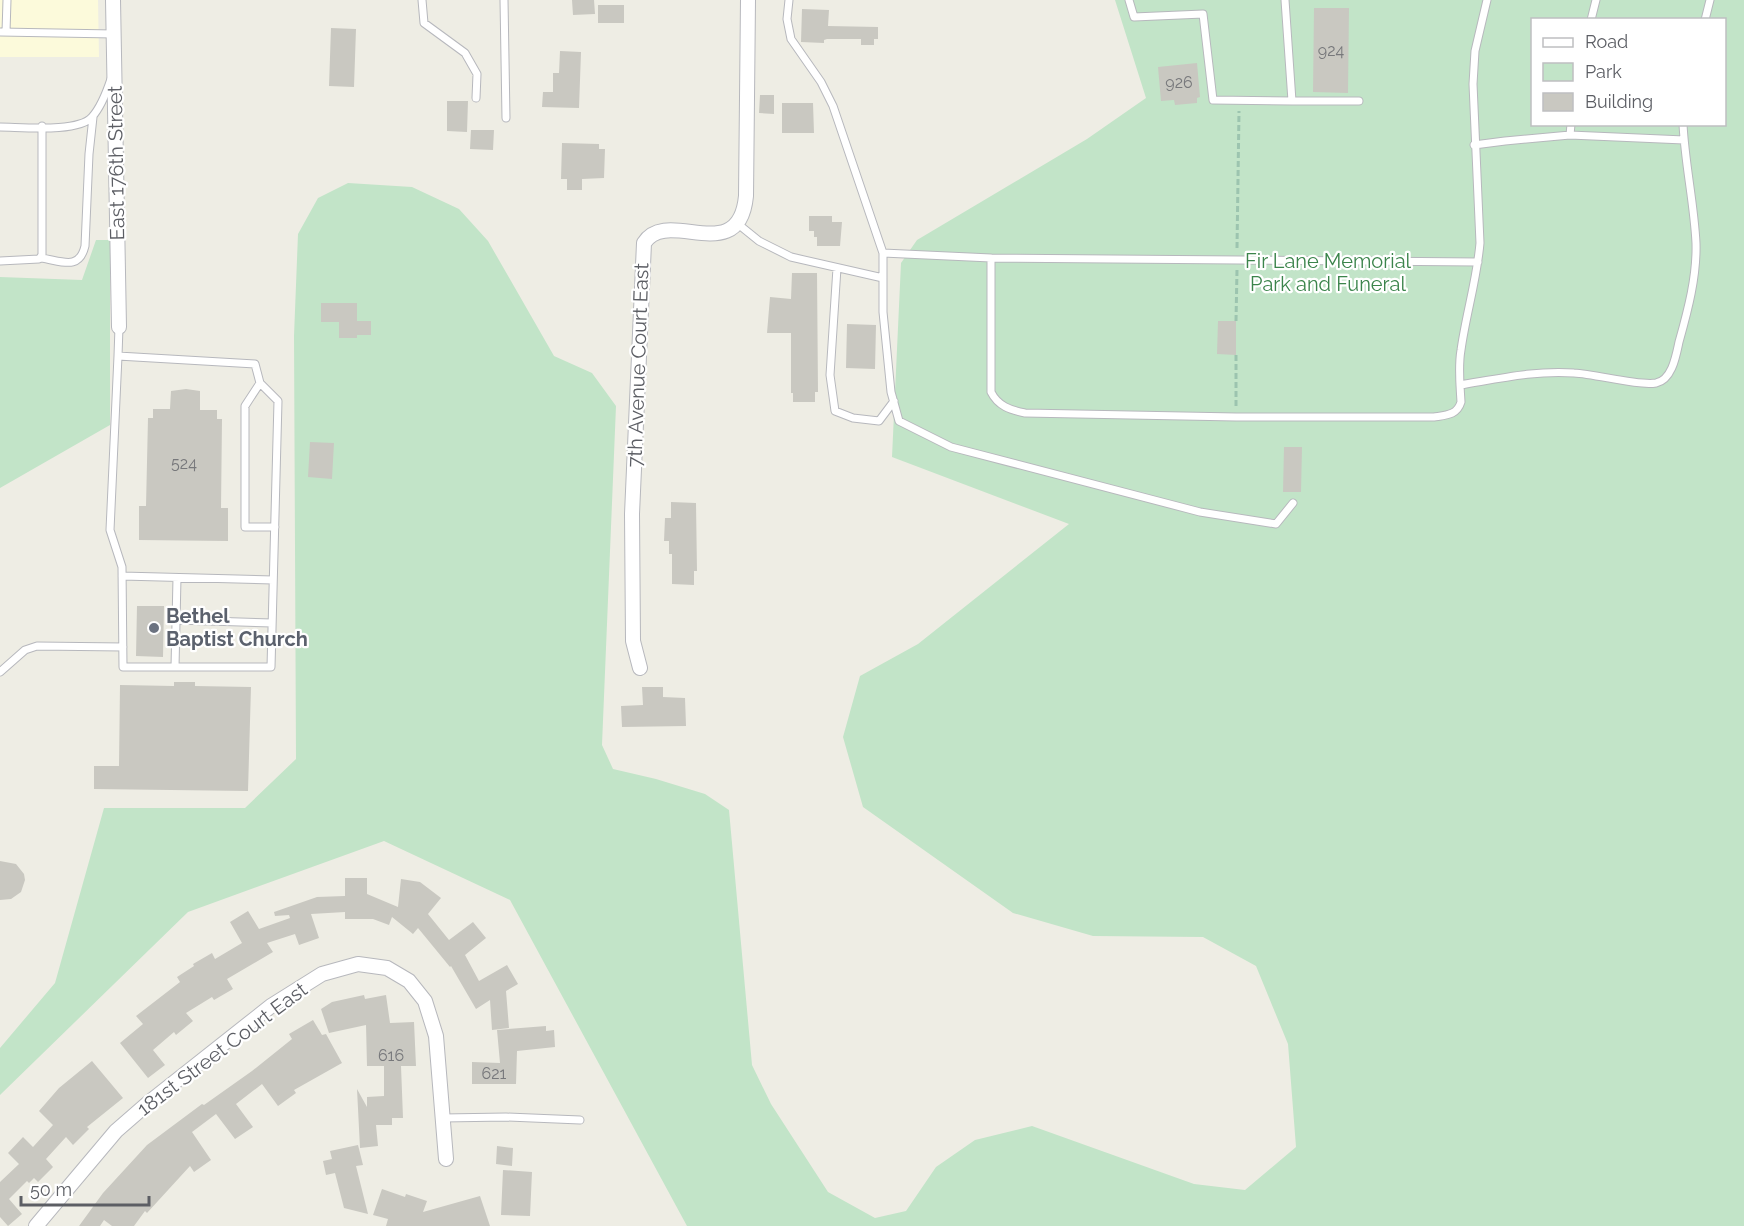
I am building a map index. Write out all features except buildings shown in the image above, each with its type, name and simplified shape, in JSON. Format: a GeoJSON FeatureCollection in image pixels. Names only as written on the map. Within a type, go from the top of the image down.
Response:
{"type":"FeatureCollection","features":[{"type":"Feature","properties":{"kind":"street","name":"East 176th Street"},"geometry":{"type":"LineString","coordinates":[[113,0],[119,327]]}},
{"type":"Feature","properties":{"kind":"street"},"geometry":{"type":"LineString","coordinates":[[738,224],[742,218],[746,196],[748,0]]}},
{"type":"Feature","properties":{"kind":"street","name":"7th Avenue Court East"},"geometry":{"type":"LineString","coordinates":[[640,668],[633,641],[632,524],[644,243],[647,238],[662,232],[719,233],[726,232],[738,224]]}},
{"type":"Feature","properties":{"kind":"street","name":"181st Street Court East"},"geometry":{"type":"LineString","coordinates":[[36,1226],[116,1131],[147,1104],[196,1068],[272,1006],[322,974],[358,964],[387,968],[409,981],[425,1001],[436,1036],[446,1159]]}},
{"type":"Feature","properties":{"kind":"lane"},"geometry":{"type":"LineString","coordinates":[[7,0],[3,32],[114,34]]}},
{"type":"Feature","properties":{"kind":"lane"},"geometry":{"type":"LineString","coordinates":[[422,0],[424,23],[465,53],[477,74],[476,98]]}},
{"type":"Feature","properties":{"kind":"lane"},"geometry":{"type":"LineString","coordinates":[[504,0],[506,118]]}},
{"type":"Feature","properties":{"kind":"lane"},"geometry":{"type":"LineString","coordinates":[[789,0],[787,19],[791,39],[821,82],[833,106],[883,253],[883,312],[894,401],[899,421],[951,447],[1200,512],[1276,524],[1293,503]]}},
{"type":"Feature","properties":{"kind":"lane"},"geometry":{"type":"LineString","coordinates":[[1129,0],[1134,16],[1203,14],[1213,100],[1359,101]]}},
{"type":"Feature","properties":{"kind":"lane"},"geometry":{"type":"LineString","coordinates":[[1285,0],[1292,100]]}},
{"type":"Feature","properties":{"kind":"lane"},"geometry":{"type":"LineString","coordinates":[[991,258],[990,382],[995,400],[1004,407],[1025,413],[1236,417],[1444,416],[1453,413],[1461,402],[1461,349],[1478,262],[1481,229],[1474,145],[1473,65],[1487,0]]}},
{"type":"Feature","properties":{"kind":"lane"},"geometry":{"type":"LineString","coordinates":[[1592,18],[1596,0]]}},
{"type":"Feature","properties":{"kind":"lane"},"geometry":{"type":"LineString","coordinates":[[1706,18],[1710,0]]}},
{"type":"Feature","properties":{"kind":"lane"},"geometry":{"type":"LineString","coordinates":[[0,261],[41,258],[67,262],[78,261],[82,257],[85,246],[93,117],[111,80],[114,62]]}},
{"type":"Feature","properties":{"kind":"lane"},"geometry":{"type":"LineString","coordinates":[[0,127],[72,126],[84,123],[93,117]]}},
{"type":"Feature","properties":{"kind":"lane"},"geometry":{"type":"LineString","coordinates":[[41,258],[42,126]]}},
{"type":"Feature","properties":{"kind":"lane"},"geometry":{"type":"LineString","coordinates":[[1570,135],[1571,126]]}},
{"type":"Feature","properties":{"kind":"lane"},"geometry":{"type":"LineString","coordinates":[[1460,384],[1554,372],[1588,374],[1647,383],[1657,383],[1665,379],[1671,369],[1687,314],[1696,255],[1683,126]]}},
{"type":"Feature","properties":{"kind":"lane"},"geometry":{"type":"LineString","coordinates":[[1474,145],[1570,135],[1684,140]]}},
{"type":"Feature","properties":{"kind":"lane"},"geometry":{"type":"LineString","coordinates":[[738,224],[766,245],[790,257],[883,278]]}},
{"type":"Feature","properties":{"kind":"lane"},"geometry":{"type":"LineString","coordinates":[[883,253],[991,258],[1478,262]]}},
{"type":"Feature","properties":{"kind":"lane"},"geometry":{"type":"LineString","coordinates":[[837,268],[830,375],[835,411],[853,418],[879,421],[894,401]]}},
{"type":"Feature","properties":{"kind":"lane"},"geometry":{"type":"LineString","coordinates":[[118,356],[255,363],[260,382],[278,401],[271,667],[123,667],[122,567],[110,530],[119,327]]}},
{"type":"Feature","properties":{"kind":"lane"},"geometry":{"type":"LineString","coordinates":[[260,382],[245,405],[245,527],[275,527]]}},
{"type":"Feature","properties":{"kind":"lane"},"geometry":{"type":"LineString","coordinates":[[122,576],[273,580]]}},
{"type":"Feature","properties":{"kind":"lane"},"geometry":{"type":"LineString","coordinates":[[175,667],[177,578]]}},
{"type":"Feature","properties":{"kind":"lane"},"geometry":{"type":"LineString","coordinates":[[176,620],[272,622]]}},
{"type":"Feature","properties":{"kind":"lane"},"geometry":{"type":"LineString","coordinates":[[0,672],[25,650],[37,646],[123,647]]}},
{"type":"Feature","properties":{"kind":"lane"},"geometry":{"type":"LineString","coordinates":[[443,1118],[506,1117],[580,1120]]}},
{"type":"Feature","properties":{"kind":"path"},"geometry":{"type":"LineString","coordinates":[[1236,321],[1239,100]]}},
{"type":"Feature","properties":{"kind":"path"},"geometry":{"type":"LineString","coordinates":[[1236,355],[1236,417]]}},
{"type":"Feature","properties":{"kind":"shaded area"},"geometry":{"type":"Polygon","coordinates":[[[0,0],[98,0],[99,57],[0,57],[0,0]]]}},
{"type":"Feature","properties":{"kind":"green space","name":"Fir Lane Memorial Park and Funeral"},"geometry":{"type":"Polygon","coordinates":[[[1115,0],[1744,0],[1744,1226],[687,1226],[510,900],[384,841],[188,912],[0,1095],[0,1048],[55,983],[104,808],[245,808],[296,759],[294,336],[298,234],[318,198],[348,183],[412,187],[459,209],[488,241],[554,356],[592,373],[616,406],[602,745],[613,769],[705,794],[729,810],[752,1065],[771,1104],[828,1192],[875,1218],[906,1211],[936,1167],[975,1140],[1032,1126],[1194,1184],[1245,1190],[1296,1147],[1288,1044],[1256,966],[1203,937],[1093,936],[1013,913],[863,807],[843,737],[860,676],[918,644],[1069,524],[892,457],[901,263],[917,240],[1087,139],[1146,98],[1115,0]]]}},
{"type":"Feature","properties":{"kind":"green space"},"geometry":{"type":"Polygon","coordinates":[[[96,240],[110,240],[110,425],[0,488],[0,277],[82,280],[96,240]]]}},
{"type":"Feature","properties":{"kind":"place","name":"Bethel Baptist Church"},"geometry":{"type":"Point","coordinates":[154,628]}}]}
